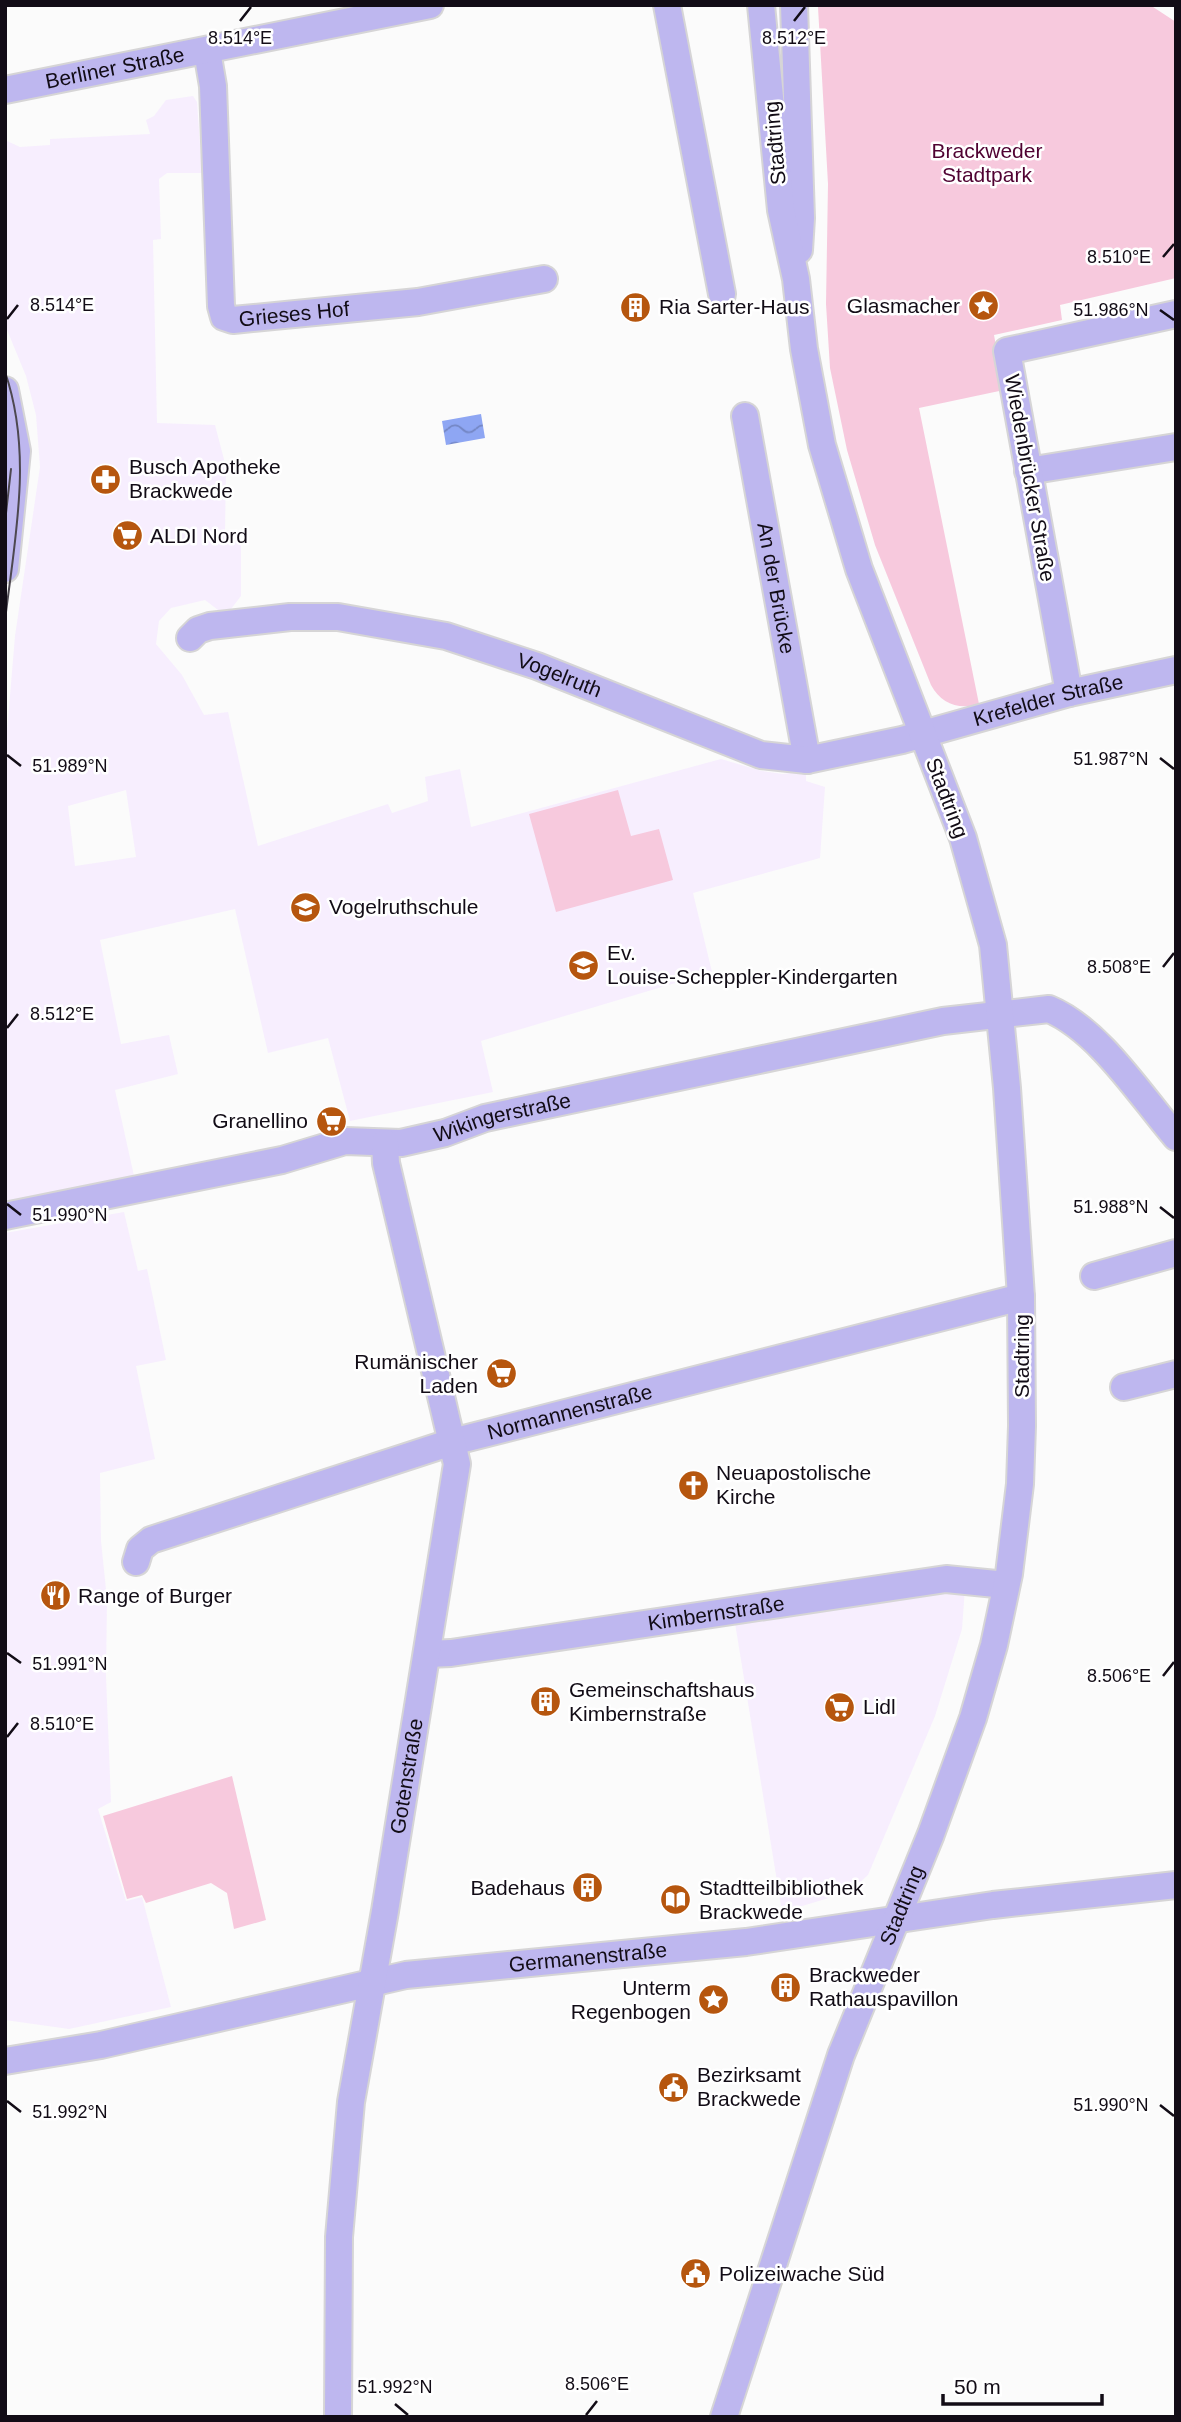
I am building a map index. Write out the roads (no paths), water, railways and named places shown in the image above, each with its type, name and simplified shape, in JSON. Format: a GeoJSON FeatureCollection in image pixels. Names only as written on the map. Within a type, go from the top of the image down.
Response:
{"type":"FeatureCollection","features":[{"type":"Feature","properties":{"kind":"street","name":"Berliner Straße"},"geometry":{"type":"LineString","coordinates":[[5,90],[430,5]]}},
{"type":"Feature","properties":{"kind":"street"},"geometry":{"type":"LineString","coordinates":[[667,5],[722,295]]}},
{"type":"Feature","properties":{"kind":"street","name":"Stadtring"},"geometry":{"type":"LineString","coordinates":[[724,2417],[841,2055],[894,1919],[931,1834],[973,1718],[994,1645],[1006,1586],[1020,1484],[1021,1297],[1001,1012],[993,945],[963,838],[859,569],[822,445],[804,349],[796,279],[781,210],[761,5]]}},
{"type":"Feature","properties":{"kind":"street","name":"Stadtring"},"geometry":{"type":"LineString","coordinates":[[794,5],[801,218],[796,279]]}},
{"type":"Feature","properties":{"kind":"street","name":"Grieses Hof"},"geometry":{"type":"LineString","coordinates":[[207,51],[213,86],[221,306],[224,317],[233,320],[372,308],[544,279]]}},
{"type":"Feature","properties":{"kind":"street","name":"Wiedenbrücker Straße"},"geometry":{"type":"LineString","coordinates":[[1069,693],[1007,351],[1176,314]]}},
{"type":"Feature","properties":{"kind":"street"},"geometry":{"type":"LineString","coordinates":[[5,390],[17,451],[5,569]]}},
{"type":"Feature","properties":{"kind":"street","name":"An der Brücke"},"geometry":{"type":"LineString","coordinates":[[746,416],[807,760]]}},
{"type":"Feature","properties":{"kind":"street"},"geometry":{"type":"LineString","coordinates":[[1028,471],[1176,447]]}},
{"type":"Feature","properties":{"kind":"street","name":"Vogelruth"},"geometry":{"type":"LineString","coordinates":[[190,638],[198,630],[210,626],[290,617],[338,617],[411,628],[489,649],[761,755],[807,760],[924,736]]}},
{"type":"Feature","properties":{"kind":"street","name":"Krefelder Straße"},"geometry":{"type":"LineString","coordinates":[[924,736],[997,711],[1176,670]]}},
{"type":"Feature","properties":{"kind":"street","name":"Wikingerstraße"},"geometry":{"type":"LineString","coordinates":[[5,1216],[282,1160],[345,1141],[385,1143],[435,1136],[485,1118],[943,1021],[1001,1012],[1049,1009],[1064,1015],[1090,1036],[1176,1137]]}},
{"type":"Feature","properties":{"kind":"street","name":"Gotenstraße"},"geometry":{"type":"LineString","coordinates":[[338,2417],[339,2237],[344,2165],[358,2048],[427,1654],[457,1464],[386,1163],[385,1143]]}},
{"type":"Feature","properties":{"kind":"street"},"geometry":{"type":"LineString","coordinates":[[1094,1276],[1176,1253]]}},
{"type":"Feature","properties":{"kind":"street","name":"Normannenstraße"},"geometry":{"type":"LineString","coordinates":[[136,1562],[140,1549],[151,1539],[452,1442],[1021,1297]]}},
{"type":"Feature","properties":{"kind":"street"},"geometry":{"type":"LineString","coordinates":[[1124,1387],[1176,1374]]}},
{"type":"Feature","properties":{"kind":"street","name":"Kimbernstraße"},"geometry":{"type":"LineString","coordinates":[[427,1654],[464,1651],[946,1579],[1006,1586]]}},
{"type":"Feature","properties":{"kind":"street","name":"Germanenstraße"},"geometry":{"type":"LineString","coordinates":[[5,2061],[101,2045],[406,1975],[746,1942],[993,1905],[1176,1885]]}},
{"type":"Feature","properties":{"kind":"water"},"geometry":{"type":"Polygon","coordinates":[[[481,414],[485,438],[446,445],[442,421],[481,414]]]}},
{"type":"Feature","properties":{"kind":"tram line"},"geometry":{"type":"LineString","coordinates":[[5,372],[18,433],[20,464],[17,526],[5,620]]}},
{"type":"Feature","properties":{"kind":"tram line"},"geometry":{"type":"LineString","coordinates":[[5,522],[11,469]]}},
{"type":"Feature","properties":{"kind":"place","name":"Glasmacher"},"geometry":{"type":"Point","coordinates":[983,306]}},
{"type":"Feature","properties":{"kind":"place","name":"Ria Sarter-Haus"},"geometry":{"type":"Point","coordinates":[636,307]}},
{"type":"Feature","properties":{"kind":"place","name":"Busch Apotheke Brackwede"},"geometry":{"type":"Point","coordinates":[106,479]}},
{"type":"Feature","properties":{"kind":"place","name":"ALDI Nord"},"geometry":{"type":"Point","coordinates":[127,536]}},
{"type":"Feature","properties":{"kind":"place","name":"Vogelruthschule"},"geometry":{"type":"Point","coordinates":[306,907]}},
{"type":"Feature","properties":{"kind":"place","name":"Ev. Louise-Scheppler-Kindergarten"},"geometry":{"type":"Point","coordinates":[584,965]}},
{"type":"Feature","properties":{"kind":"place","name":"Granellino"},"geometry":{"type":"Point","coordinates":[331,1121]}},
{"type":"Feature","properties":{"kind":"place","name":"Rumänischer Laden"},"geometry":{"type":"Point","coordinates":[501,1374]}},
{"type":"Feature","properties":{"kind":"place","name":"Neuapostolische Kirche"},"geometry":{"type":"Point","coordinates":[693,1485]}},
{"type":"Feature","properties":{"kind":"place","name":"Range of Burger"},"geometry":{"type":"Point","coordinates":[55,1596]}},
{"type":"Feature","properties":{"kind":"place","name":"Gemeinschaftshaus Kimbernstraße"},"geometry":{"type":"Point","coordinates":[546,1702]}},
{"type":"Feature","properties":{"kind":"place","name":"Lidl"},"geometry":{"type":"Point","coordinates":[840,1707]}},
{"type":"Feature","properties":{"kind":"place","name":"Badehaus"},"geometry":{"type":"Point","coordinates":[588,1888]}},
{"type":"Feature","properties":{"kind":"place","name":"Stadtteilbibliothek Brackwede"},"geometry":{"type":"Point","coordinates":[676,1900]}},
{"type":"Feature","properties":{"kind":"place","name":"Brackweder Rathauspavillon"},"geometry":{"type":"Point","coordinates":[786,1987]}},
{"type":"Feature","properties":{"kind":"place","name":"Unterm Regenbogen"},"geometry":{"type":"Point","coordinates":[714,2000]}},
{"type":"Feature","properties":{"kind":"place","name":"Bezirksamt Brackwede"},"geometry":{"type":"Point","coordinates":[674,2087]}},
{"type":"Feature","properties":{"kind":"place","name":"Polizeiwache Süd"},"geometry":{"type":"Point","coordinates":[696,2274]}},
{"type":"Feature","properties":{"kind":"park label","name":"Brackweder Stadtpark"},"geometry":{"type":"Point","coordinates":[987,163]}}]}
